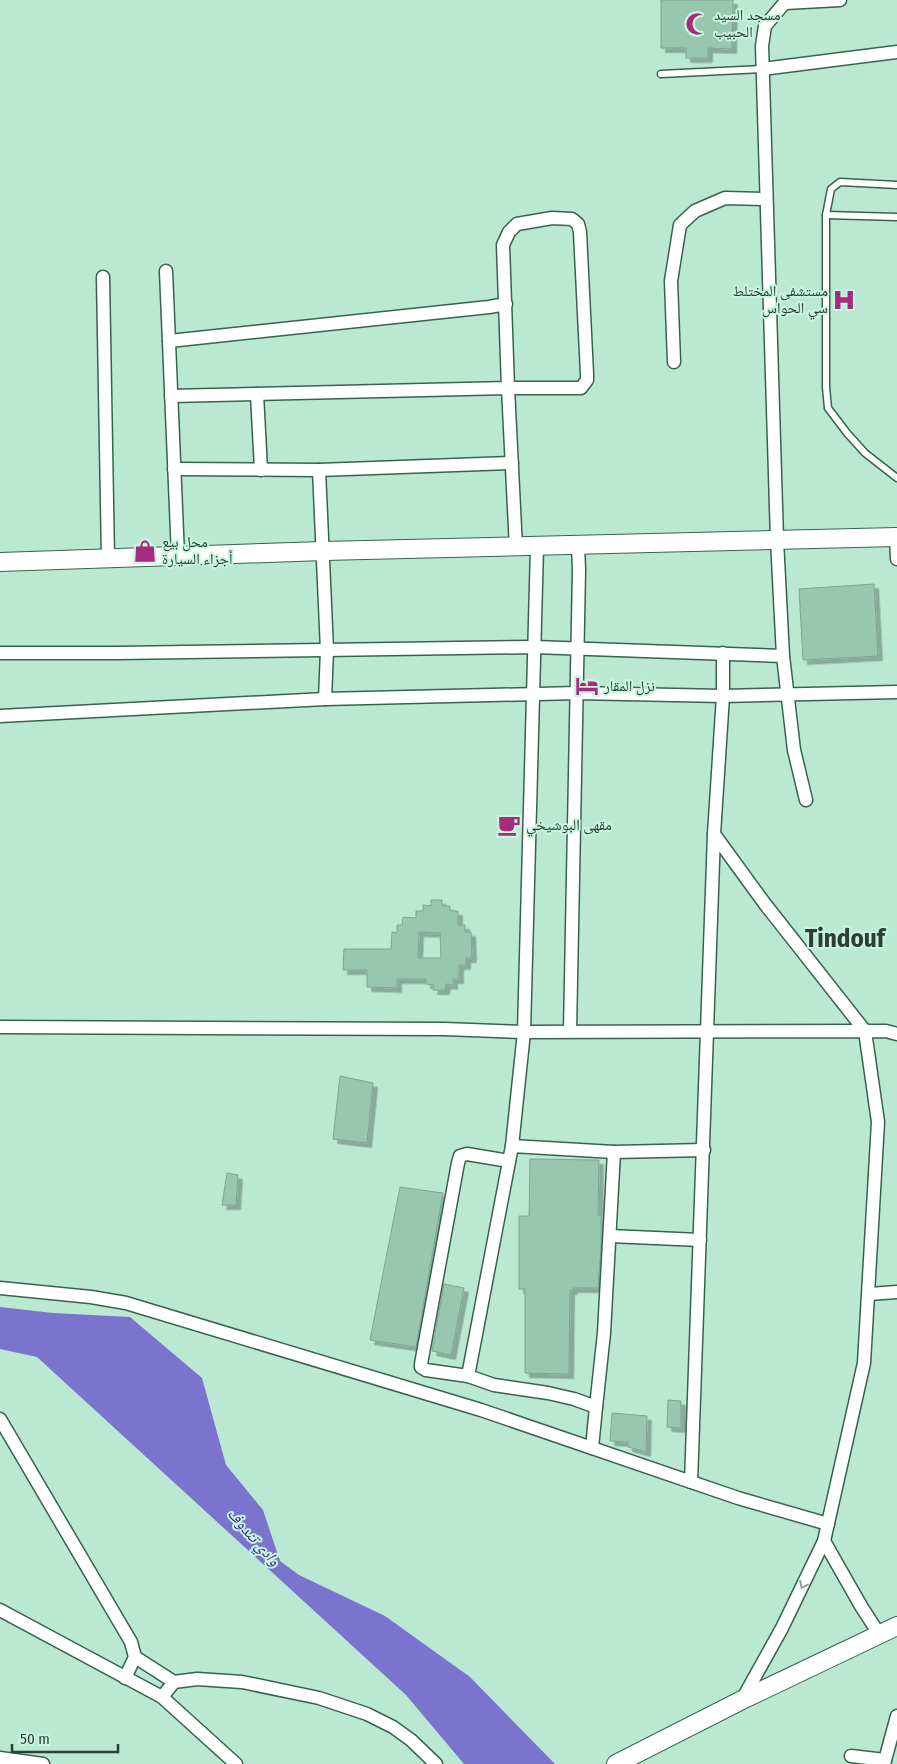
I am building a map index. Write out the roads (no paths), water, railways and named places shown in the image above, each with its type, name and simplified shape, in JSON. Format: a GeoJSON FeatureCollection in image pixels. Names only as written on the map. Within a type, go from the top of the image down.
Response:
{"type":"FeatureCollection","features":[{"type":"Feature","properties":{"kind":"main road"},"geometry":{"type":"LineString","coordinates":[[0,562],[896,537]]}},
{"type":"Feature","properties":{"kind":"main road"},"geometry":{"type":"LineString","coordinates":[[616,1764],[742,1700],[897,1626]]}},
{"type":"Feature","properties":{"kind":"street"},"geometry":{"type":"LineString","coordinates":[[806,800],[794,750],[786,695],[776,540],[762,46],[765,26],[786,1],[840,0]]}},
{"type":"Feature","properties":{"kind":"street"},"geometry":{"type":"LineString","coordinates":[[762,69],[897,52]]}},
{"type":"Feature","properties":{"kind":"street"},"geometry":{"type":"LineString","coordinates":[[674,362],[671,281],[680,225],[695,211],[725,198],[766,199]]}},
{"type":"Feature","properties":{"kind":"street"},"geometry":{"type":"LineString","coordinates":[[171,396],[508,388],[581,388],[585,385],[586,374],[578,224],[572,220],[552,218],[517,224],[509,232],[503,245],[508,388],[516,548]]}},
{"type":"Feature","properties":{"kind":"street"},"geometry":{"type":"LineString","coordinates":[[166,271],[178,556]]}},
{"type":"Feature","properties":{"kind":"street"},"geometry":{"type":"LineString","coordinates":[[103,277],[108,559]]}},
{"type":"Feature","properties":{"kind":"street"},"geometry":{"type":"LineString","coordinates":[[169,341],[506,304]]}},
{"type":"Feature","properties":{"kind":"street"},"geometry":{"type":"LineString","coordinates":[[257,394],[261,470]]}},
{"type":"Feature","properties":{"kind":"street"},"geometry":{"type":"LineString","coordinates":[[174,469],[319,470],[512,463]]}},
{"type":"Feature","properties":{"kind":"street"},"geometry":{"type":"LineString","coordinates":[[319,470],[327,650],[326,699]]}},
{"type":"Feature","properties":{"kind":"street"},"geometry":{"type":"LineString","coordinates":[[896,537],[897,559]]}},
{"type":"Feature","properties":{"kind":"street"},"geometry":{"type":"LineString","coordinates":[[570,1031],[578,545]]}},
{"type":"Feature","properties":{"kind":"street"},"geometry":{"type":"LineString","coordinates":[[468,1376],[512,1146],[524,1032],[537,547]]}},
{"type":"Feature","properties":{"kind":"street"},"geometry":{"type":"LineString","coordinates":[[0,653],[534,647],[783,656]]}},
{"type":"Feature","properties":{"kind":"street"},"geometry":{"type":"LineString","coordinates":[[691,1482],[714,834],[723,653]]}},
{"type":"Feature","properties":{"kind":"street"},"geometry":{"type":"LineString","coordinates":[[0,716],[326,699],[577,693],[722,696],[897,692]]}},
{"type":"Feature","properties":{"kind":"street"},"geometry":{"type":"LineString","coordinates":[[714,834],[865,1031],[878,1122],[864,1363],[828,1524],[824,1541],[782,1628],[742,1700]]}},
{"type":"Feature","properties":{"kind":"street"},"geometry":{"type":"LineString","coordinates":[[0,1027],[444,1029],[524,1032],[708,1030],[893,1031]]}},
{"type":"Feature","properties":{"kind":"street"},"geometry":{"type":"LineString","coordinates":[[512,1146],[614,1152],[704,1150]]}},
{"type":"Feature","properties":{"kind":"street"},"geometry":{"type":"LineString","coordinates":[[592,1448],[604,1332],[614,1152]]}},
{"type":"Feature","properties":{"kind":"street"},"geometry":{"type":"LineString","coordinates":[[509,1161],[467,1154],[460,1156],[421,1367],[426,1370],[468,1376],[494,1385],[548,1393],[574,1399],[596,1407]]}},
{"type":"Feature","properties":{"kind":"street"},"geometry":{"type":"LineString","coordinates":[[610,1236],[700,1240]]}},
{"type":"Feature","properties":{"kind":"street"},"geometry":{"type":"LineString","coordinates":[[0,1288],[90,1297],[126,1303],[481,1410],[738,1498],[828,1524]]}},
{"type":"Feature","properties":{"kind":"street"},"geometry":{"type":"LineString","coordinates":[[869,1294],[897,1292]]}},
{"type":"Feature","properties":{"kind":"street"},"geometry":{"type":"LineString","coordinates":[[0,1419],[131,1642],[135,1658],[125,1678]]}},
{"type":"Feature","properties":{"kind":"street"},"geometry":{"type":"LineString","coordinates":[[824,1541],[879,1634]]}},
{"type":"Feature","properties":{"kind":"street"},"geometry":{"type":"LineString","coordinates":[[0,1610],[162,1697],[236,1764]]}},
{"type":"Feature","properties":{"kind":"street"},"geometry":{"type":"LineString","coordinates":[[135,1658],[174,1682],[197,1679],[242,1682],[319,1698],[367,1714],[393,1726],[436,1764]]}},
{"type":"Feature","properties":{"kind":"street"},"geometry":{"type":"LineString","coordinates":[[162,1697],[174,1682]]}},
{"type":"Feature","properties":{"kind":"street"},"geometry":{"type":"LineString","coordinates":[[851,1756],[884,1762],[897,1716]]}},
{"type":"Feature","properties":{"kind":"street"},"geometry":{"type":"LineString","coordinates":[[0,1758],[43,1764]]}},
{"type":"Feature","properties":{"kind":"lane"},"geometry":{"type":"LineString","coordinates":[[661,74],[762,69]]}},
{"type":"Feature","properties":{"kind":"lane"},"geometry":{"type":"LineString","coordinates":[[897,185],[840,182],[831,189],[826,215],[826,387],[828,408],[865,453],[897,478]]}},
{"type":"Feature","properties":{"kind":"lane"},"geometry":{"type":"LineString","coordinates":[[826,215],[897,217]]}},
{"type":"Feature","properties":{"kind":"water","name":"وادي تندوف"},"geometry":{"type":"Polygon","coordinates":[[[0,1307],[53,1313],[130,1317],[202,1378],[226,1465],[263,1510],[280,1561],[299,1575],[385,1616],[470,1677],[555,1764],[464,1764],[406,1695],[37,1357],[0,1349],[0,1307]]]}},
{"type":"Feature","properties":{"kind":"place","name":"مسجد السيد الحبيب"},"geometry":{"type":"Point","coordinates":[697,24]}},
{"type":"Feature","properties":{"kind":"place","name":"مستشفى المختلط سي الحواس"},"geometry":{"type":"Point","coordinates":[844,300]}},
{"type":"Feature","properties":{"kind":"place","name":"محل بيع أجزاء السيارة"},"geometry":{"type":"Point","coordinates":[145,551]}},
{"type":"Feature","properties":{"kind":"place","name":"نزل المقار"},"geometry":{"type":"Point","coordinates":[587,686]}},
{"type":"Feature","properties":{"kind":"place","name":"مقهى البوشيخي"},"geometry":{"type":"Point","coordinates":[509,825]}},
{"type":"Feature","properties":{"kind":"district","name":"Tindouf"},"geometry":{"type":"Point","coordinates":[845,939]}}]}
